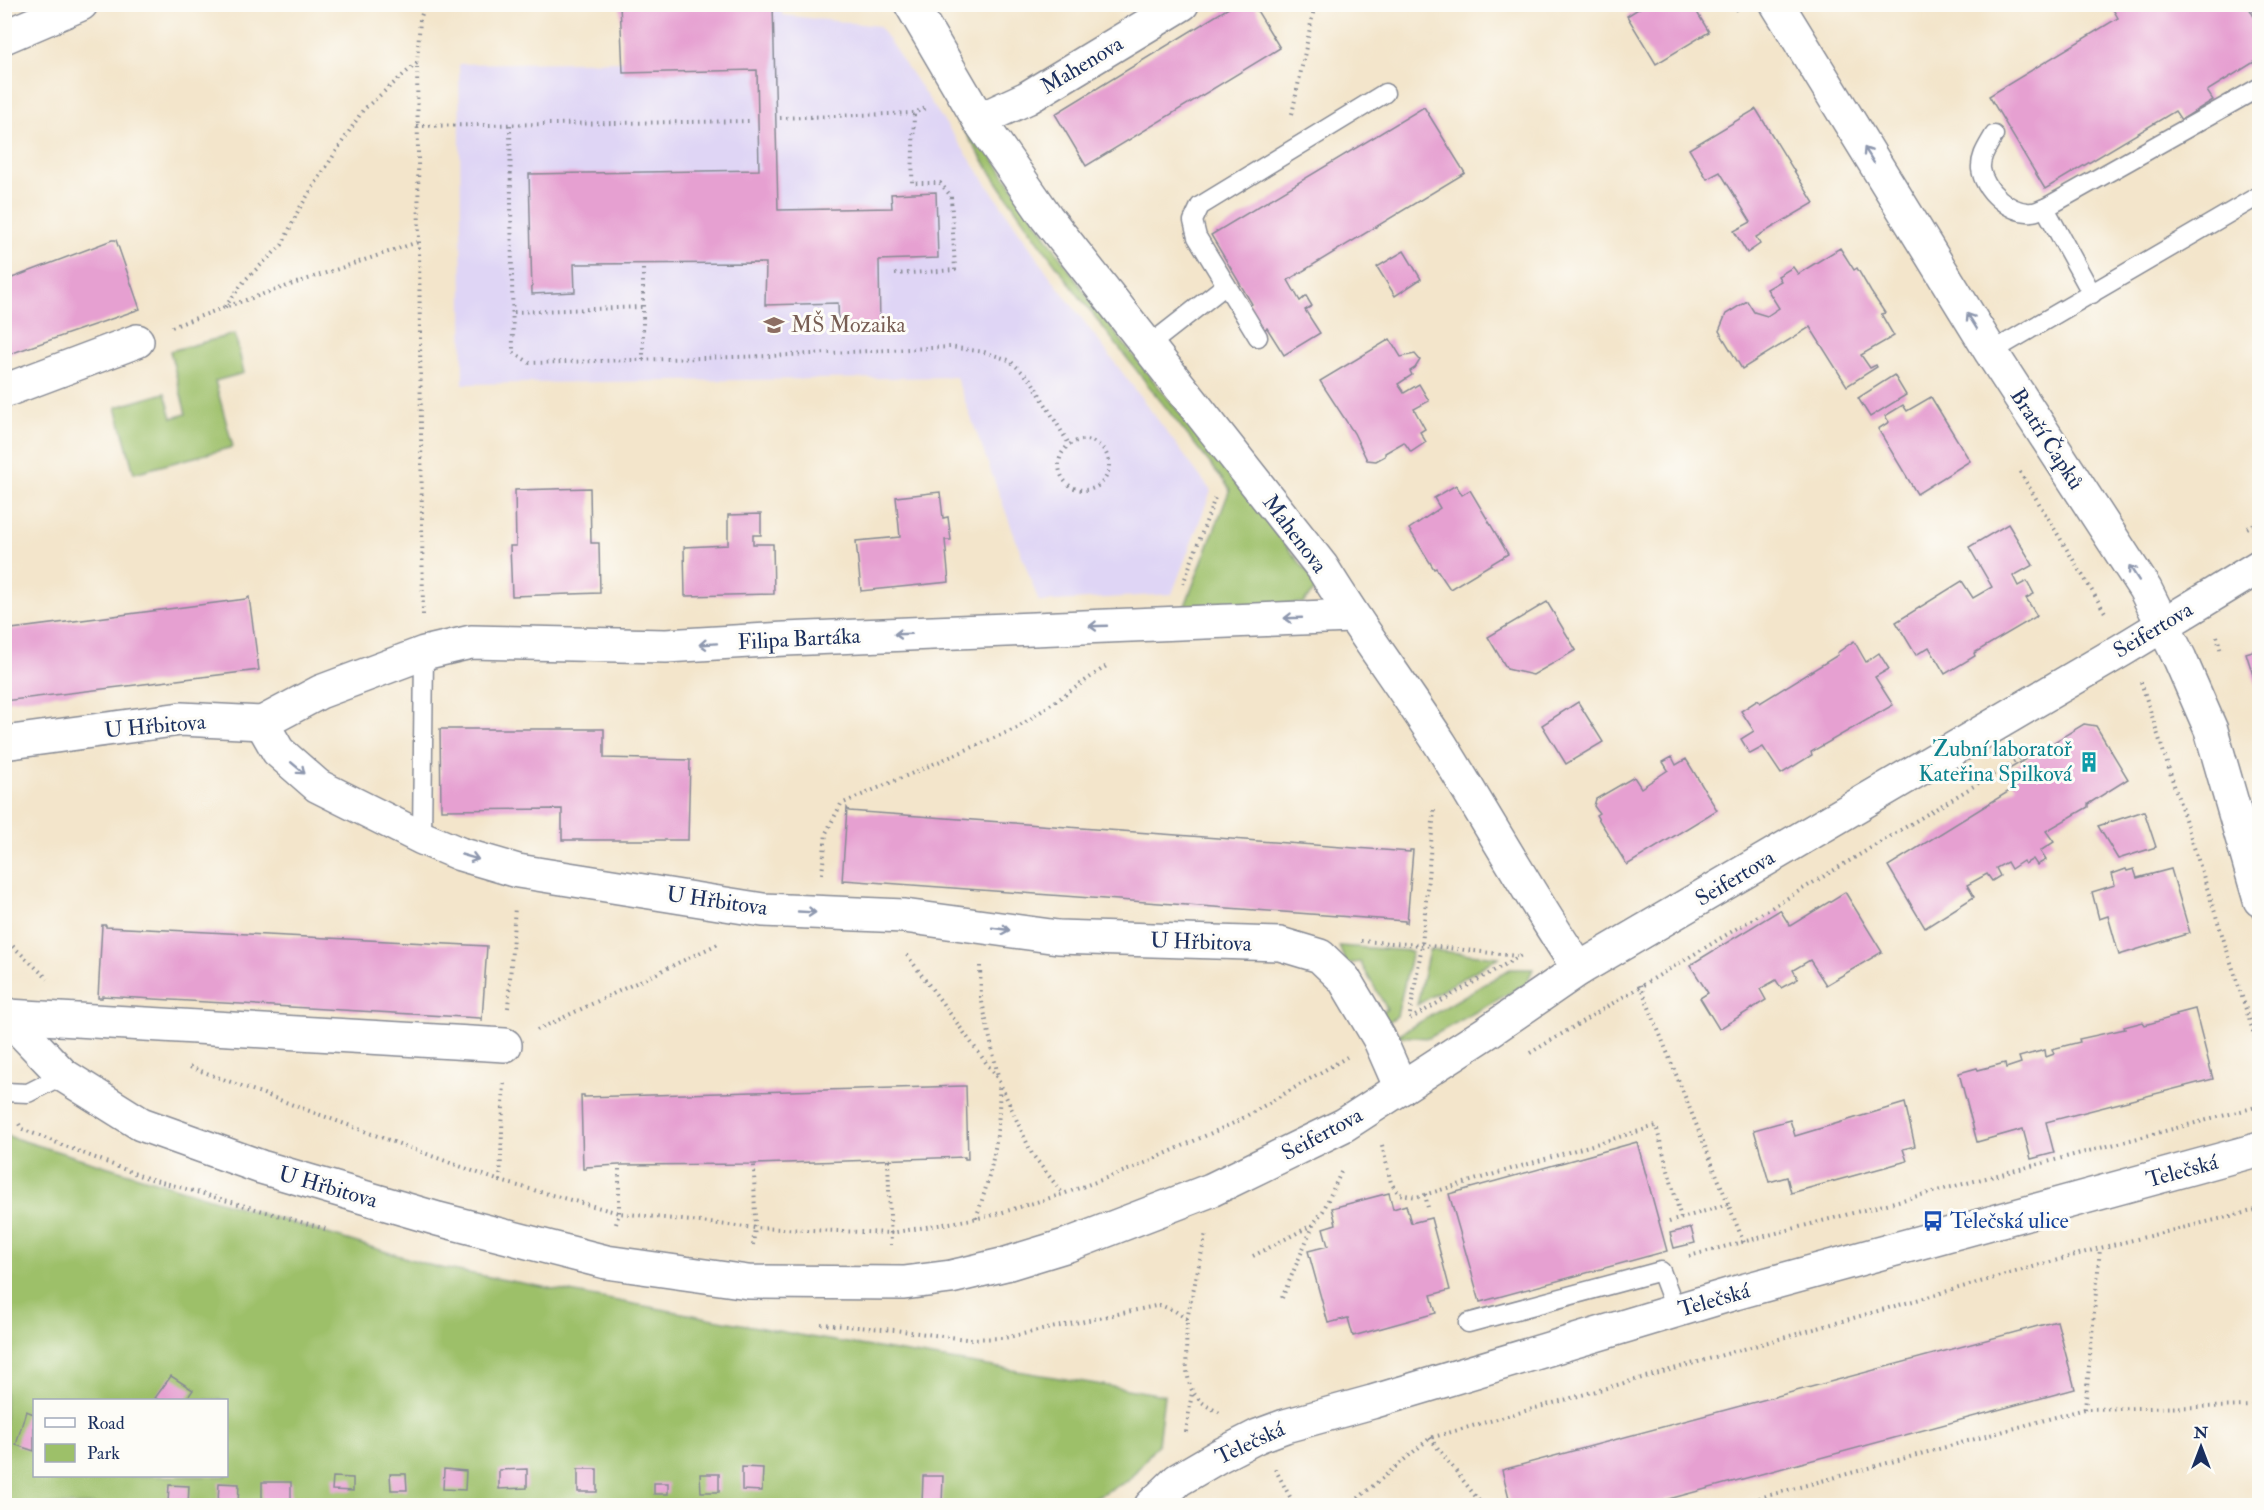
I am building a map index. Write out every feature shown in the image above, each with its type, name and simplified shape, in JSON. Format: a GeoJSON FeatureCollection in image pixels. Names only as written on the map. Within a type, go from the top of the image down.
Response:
{"type":"FeatureCollection","features":[{"type":"Feature","properties":{"kind":"street"},"geometry":{"type":"LineString","coordinates":[[4,37],[81,4]]}},
{"type":"Feature","properties":{"kind":"street","name":"Mahenova"},"geometry":{"type":"LineString","coordinates":[[911,4],[979,120],[1047,218],[1322,567],[1351,616],[1391,669],[1440,745],[1579,969]]}},
{"type":"Feature","properties":{"kind":"street","name":"Mahenova"},"geometry":{"type":"LineString","coordinates":[[979,120],[1027,98],[1182,4]]}},
{"type":"Feature","properties":{"kind":"street","name":"Bratří Čapků"},"geometry":{"type":"LineString","coordinates":[[1777,4],[1991,352],[2145,590],[2211,730],[2259,900]]}},
{"type":"Feature","properties":{"kind":"street"},"geometry":{"type":"LineString","coordinates":[[4,391],[137,341]]}},
{"type":"Feature","properties":{"kind":"street","name":"Seifertova"},"geometry":{"type":"LineString","coordinates":[[1211,1190],[1344,1125],[1579,969],[2259,566]]}},
{"type":"Feature","properties":{"kind":"street","name":"Filipa Bartáka"},"geometry":{"type":"LineString","coordinates":[[262,723],[320,692],[424,653],[471,642],[666,646],[1351,616]]}},
{"type":"Feature","properties":{"kind":"street","name":"U Hřbitova"},"geometry":{"type":"LineString","coordinates":[[4,744],[181,719],[262,723],[278,751],[318,786],[422,838],[460,854],[518,871],[763,910],[904,916],[1058,937],[1280,944],[1320,956],[1344,979],[1379,1038],[1401,1088]]}},
{"type":"Feature","properties":{"kind":"street","name":"U Hřbitova"},"geometry":{"type":"LineString","coordinates":[[6,1015],[506,1045]]}},
{"type":"Feature","properties":{"kind":"street","name":"U Hřbitova"},"geometry":{"type":"LineString","coordinates":[[6,1015],[63,1075],[141,1124],[261,1167],[438,1219],[606,1262],[748,1282],[904,1283],[951,1277],[1006,1264],[1068,1245],[1211,1190]]}},
{"type":"Feature","properties":{"kind":"street","name":"Telečská"},"geometry":{"type":"LineString","coordinates":[[1151,1506],[1179,1480],[1258,1436],[1676,1311],[2259,1149]]}},
{"type":"Feature","properties":{"kind":"lane"},"geometry":{"type":"LineString","coordinates":[[1994,135],[1983,153],[1981,170],[1989,187],[2001,201],[2013,208],[2032,213],[2045,208],[2259,87]]}},
{"type":"Feature","properties":{"kind":"lane"},"geometry":{"type":"LineString","coordinates":[[1258,337],[1197,237],[1193,221],[1200,206],[1385,93]]}},
{"type":"Feature","properties":{"kind":"lane"},"geometry":{"type":"LineString","coordinates":[[1991,352],[2259,195]]}},
{"type":"Feature","properties":{"kind":"lane"},"geometry":{"type":"LineString","coordinates":[[2045,208],[2092,294]]}},
{"type":"Feature","properties":{"kind":"lane"},"geometry":{"type":"LineString","coordinates":[[1148,346],[1226,285]]}},
{"type":"Feature","properties":{"kind":"lane"},"geometry":{"type":"LineString","coordinates":[[422,838],[424,653]]}},
{"type":"Feature","properties":{"kind":"lane"},"geometry":{"type":"LineString","coordinates":[[4,1092],[28,1093],[63,1075]]}},
{"type":"Feature","properties":{"kind":"lane"},"geometry":{"type":"LineString","coordinates":[[1468,1323],[1661,1271],[1676,1311]]}},
{"type":"Feature","properties":{"kind":"path"},"geometry":{"type":"LineString","coordinates":[[424,653],[417,63],[420,20],[425,4]]}},
{"type":"Feature","properties":{"kind":"path"},"geometry":{"type":"LineString","coordinates":[[1285,153],[1298,78],[1315,4]]}},
{"type":"Feature","properties":{"kind":"path"},"geometry":{"type":"LineString","coordinates":[[225,308],[245,280],[282,245],[299,209],[363,110],[417,63]]}},
{"type":"Feature","properties":{"kind":"path"},"geometry":{"type":"LineString","coordinates":[[780,118],[914,113],[912,183],[940,183],[951,196],[955,270],[895,273]]}},
{"type":"Feature","properties":{"kind":"path"},"geometry":{"type":"LineString","coordinates":[[417,126],[752,121]]}},
{"type":"Feature","properties":{"kind":"path"},"geometry":{"type":"LineString","coordinates":[[510,124],[513,352],[530,363],[950,347],[984,352],[1009,360],[1032,380],[1069,444]]}},
{"type":"Feature","properties":{"kind":"path"},"geometry":{"type":"LineString","coordinates":[[137,341],[225,308],[418,242]]}},
{"type":"Feature","properties":{"kind":"path"},"geometry":{"type":"LineString","coordinates":[[643,269],[643,360]]}},
{"type":"Feature","properties":{"kind":"path"},"geometry":{"type":"LineString","coordinates":[[514,312],[642,308]]}},
{"type":"Feature","properties":{"kind":"path"},"geometry":{"type":"LineString","coordinates":[[1085,439],[1095,441],[1102,446],[1110,463],[1108,474],[1102,483],[1092,489],[1083,490],[1073,488],[1066,483],[1060,474],[1059,461],[1061,452],[1069,444],[1085,439]]}},
{"type":"Feature","properties":{"kind":"path"},"geometry":{"type":"LineString","coordinates":[[819,912],[826,833],[841,804],[1017,728],[1112,662]]}},
{"type":"Feature","properties":{"kind":"path"},"geometry":{"type":"LineString","coordinates":[[2132,691],[2142,684],[2259,1053]]}},
{"type":"Feature","properties":{"kind":"path"},"geometry":{"type":"LineString","coordinates":[[1744,1243],[1640,985],[2030,752]]}},
{"type":"Feature","properties":{"kind":"path"},"geometry":{"type":"LineString","coordinates":[[1320,956],[1334,939],[1422,945],[1517,956],[1409,1020],[1422,945],[1435,804]]}},
{"type":"Feature","properties":{"kind":"path"},"geometry":{"type":"LineString","coordinates":[[506,1045],[731,938],[763,910]]}},
{"type":"Feature","properties":{"kind":"path"},"geometry":{"type":"LineString","coordinates":[[884,915],[912,964],[999,1079],[1032,1154],[1063,1194]]}},
{"type":"Feature","properties":{"kind":"path"},"geometry":{"type":"LineString","coordinates":[[976,1218],[991,1176],[1000,1110],[999,1079],[981,997],[979,971],[986,927]]}},
{"type":"Feature","properties":{"kind":"path"},"geometry":{"type":"LineString","coordinates":[[185,1065],[500,1181],[619,1213],[755,1228],[891,1233],[990,1216],[1063,1194],[1136,1167],[1238,1121],[1379,1038]]}},
{"type":"Feature","properties":{"kind":"path"},"geometry":{"type":"LineString","coordinates":[[1687,1257],[2259,1106]]}},
{"type":"Feature","properties":{"kind":"path"},"geometry":{"type":"LineString","coordinates":[[1382,1144],[1391,1183],[1399,1194],[1417,1197],[1656,1126],[1681,1218]]}},
{"type":"Feature","properties":{"kind":"path"},"geometry":{"type":"LineString","coordinates":[[888,1160],[891,1233]]}},
{"type":"Feature","properties":{"kind":"path"},"geometry":{"type":"LineString","coordinates":[[754,1164],[755,1228]]}},
{"type":"Feature","properties":{"kind":"path"},"geometry":{"type":"LineString","coordinates":[[619,1165],[619,1213]]}},
{"type":"Feature","properties":{"kind":"path"},"geometry":{"type":"LineString","coordinates":[[1282,1298],[1314,1224],[1323,1211],[1343,1167]]}},
{"type":"Feature","properties":{"kind":"path"},"geometry":{"type":"LineString","coordinates":[[1425,1194],[1428,1208]]}},
{"type":"Feature","properties":{"kind":"path"},"geometry":{"type":"LineString","coordinates":[[1669,1222],[1728,1204]]}},
{"type":"Feature","properties":{"kind":"path"},"geometry":{"type":"LineString","coordinates":[[1349,1506],[1430,1438],[2100,1248],[2259,1209]]}},
{"type":"Feature","properties":{"kind":"path"},"geometry":{"type":"LineString","coordinates":[[1253,1256],[1314,1224]]}},
{"type":"Feature","properties":{"kind":"path"},"geometry":{"type":"LineString","coordinates":[[1208,1228],[1187,1319],[1188,1370],[1192,1391],[1207,1406],[1231,1419],[1249,1418],[1294,1506]]}},
{"type":"Feature","properties":{"kind":"path"},"geometry":{"type":"LineString","coordinates":[[2085,1409],[2100,1248]]}},
{"type":"Feature","properties":{"kind":"path"},"geometry":{"type":"LineString","coordinates":[[895,1329],[966,1338],[1004,1338],[1160,1305],[1187,1319]]}},
{"type":"Feature","properties":{"kind":"path"},"geometry":{"type":"LineString","coordinates":[[1730,1506],[2085,1409],[2259,1406]]}},
{"type":"Feature","properties":{"kind":"path"},"geometry":{"type":"LineString","coordinates":[[1430,1438],[1483,1506]]}},
{"type":"Feature","properties":{"kind":"shaded area","name":"MŠ Mozaika"},"geometry":{"type":"Polygon","coordinates":[[[628,5],[782,5],[782,15],[879,26],[1047,272],[1211,491],[1172,594],[1039,602],[956,377],[463,384],[459,64],[629,61],[628,5]]]}},
{"type":"Feature","properties":{"kind":"green space"},"geometry":{"type":"Polygon","coordinates":[[[958,111],[965,117],[1096,309],[1313,579],[1316,589],[1303,603],[1183,611],[1230,489],[1050,258],[984,162],[953,112],[958,111]]]}},
{"type":"Feature","properties":{"kind":"green space"},"geometry":{"type":"Polygon","coordinates":[[[235,334],[244,373],[215,381],[233,447],[134,473],[116,407],[165,393],[172,418],[186,414],[170,351],[235,334]]]}},
{"type":"Feature","properties":{"kind":"green space"},"geometry":{"type":"Polygon","coordinates":[[[1339,946],[1412,951],[1397,1016],[1382,1026],[1377,1015],[1387,1009],[1360,962],[1346,964],[1339,946]]]}},
{"type":"Feature","properties":{"kind":"green space"},"geometry":{"type":"Polygon","coordinates":[[[1429,950],[1499,957],[1417,1005],[1429,950]]]}},
{"type":"Feature","properties":{"kind":"green space"},"geometry":{"type":"Polygon","coordinates":[[[1510,969],[1533,969],[1526,984],[1429,1038],[1396,1036],[1510,969]]]}},
{"type":"Feature","properties":{"kind":"green space"},"geometry":{"type":"Polygon","coordinates":[[[4,1135],[436,1267],[810,1337],[1164,1395],[1158,1444],[1128,1481],[1079,1505],[5,1505],[4,1135]]]}},
{"type":"Feature","properties":{"kind":"building"},"geometry":{"type":"Polygon","coordinates":[[[620,4],[773,4],[778,210],[892,208],[891,194],[936,192],[938,258],[879,260],[880,330],[839,332],[838,303],[765,305],[766,263],[574,264],[575,292],[532,294],[529,174],[759,170],[757,70],[623,73],[620,4]]]}},
{"type":"Feature","properties":{"kind":"building"},"geometry":{"type":"Polygon","coordinates":[[[1235,4],[1253,4],[1280,48],[1086,166],[1055,114],[1235,4]]]}},
{"type":"Feature","properties":{"kind":"building"},"geometry":{"type":"Polygon","coordinates":[[[1646,4],[1692,4],[1709,32],[1656,64],[1627,16],[1646,4]]]}},
{"type":"Feature","properties":{"kind":"building"},"geometry":{"type":"Polygon","coordinates":[[[2110,4],[2247,4],[2259,26],[2259,59],[2207,91],[2213,100],[2181,120],[2175,111],[2045,189],[1989,96],[2118,18],[2110,4]]]}},
{"type":"Feature","properties":{"kind":"building"},"geometry":{"type":"Polygon","coordinates":[[[1424,107],[1465,173],[1288,280],[1300,301],[1306,296],[1312,306],[1305,310],[1320,333],[1284,355],[1267,328],[1259,332],[1245,308],[1252,304],[1211,235],[1424,107]]]}},
{"type":"Feature","properties":{"kind":"building"},"geometry":{"type":"Polygon","coordinates":[[[1756,109],[1814,203],[1756,237],[1760,244],[1747,253],[1734,231],[1751,222],[1720,172],[1707,179],[1689,149],[1756,109]]]}},
{"type":"Feature","properties":{"kind":"building"},"geometry":{"type":"Polygon","coordinates":[[[116,240],[140,309],[4,356],[4,281],[116,240]]]}},
{"type":"Feature","properties":{"kind":"building"},"geometry":{"type":"Polygon","coordinates":[[[1840,248],[1854,270],[1857,268],[1885,313],[1881,314],[1894,336],[1861,355],[1870,368],[1876,365],[1877,367],[1847,386],[1810,327],[1742,369],[1719,331],[1726,314],[1747,301],[1754,312],[1767,316],[1779,308],[1767,289],[1781,281],[1778,276],[1793,267],[1798,274],[1840,248]]]}},
{"type":"Feature","properties":{"kind":"building"},"geometry":{"type":"Polygon","coordinates":[[[1404,251],[1421,279],[1395,296],[1377,267],[1404,251]]]}},
{"type":"Feature","properties":{"kind":"building"},"geometry":{"type":"Polygon","coordinates":[[[1390,339],[1401,357],[1415,354],[1420,360],[1410,371],[1412,375],[1398,384],[1404,393],[1419,384],[1429,401],[1414,409],[1425,429],[1420,432],[1426,442],[1411,452],[1404,442],[1376,461],[1367,460],[1354,433],[1320,381],[1390,339]]]}},
{"type":"Feature","properties":{"kind":"building"},"geometry":{"type":"Polygon","coordinates":[[[1894,375],[1906,395],[1870,417],[1858,398],[1894,375]]]}},
{"type":"Feature","properties":{"kind":"building"},"geometry":{"type":"Polygon","coordinates":[[[1931,397],[1970,461],[1917,494],[1878,429],[1889,422],[1885,416],[1903,405],[1907,411],[1931,397]]]}},
{"type":"Feature","properties":{"kind":"building"},"geometry":{"type":"Polygon","coordinates":[[[1456,485],[1462,495],[1470,490],[1508,554],[1450,589],[1436,568],[1434,569],[1409,529],[1440,508],[1434,498],[1456,485]]]}},
{"type":"Feature","properties":{"kind":"building"},"geometry":{"type":"Polygon","coordinates":[[[590,488],[591,543],[599,543],[600,593],[512,596],[510,546],[516,546],[515,490],[590,488]]]}},
{"type":"Feature","properties":{"kind":"building"},"geometry":{"type":"Polygon","coordinates":[[[940,492],[943,518],[948,517],[951,540],[945,540],[949,582],[861,591],[856,541],[900,537],[896,497],[940,492]]]}},
{"type":"Feature","properties":{"kind":"building"},"geometry":{"type":"Polygon","coordinates":[[[761,514],[761,535],[753,535],[753,544],[773,544],[774,594],[685,596],[684,547],[728,545],[728,515],[761,514]]]}},
{"type":"Feature","properties":{"kind":"building"},"geometry":{"type":"Polygon","coordinates":[[[2008,524],[2033,565],[2013,576],[2018,586],[2027,581],[2034,594],[2026,598],[2037,616],[1974,653],[1975,656],[1945,674],[1929,647],[1916,655],[1896,622],[1962,581],[1973,598],[1992,587],[1969,547],[2008,524]]]}},
{"type":"Feature","properties":{"kind":"building"},"geometry":{"type":"Polygon","coordinates":[[[249,597],[259,670],[4,701],[4,630],[249,597]]]}},
{"type":"Feature","properties":{"kind":"building"},"geometry":{"type":"Polygon","coordinates":[[[1547,602],[1576,650],[1533,675],[1507,669],[1488,637],[1547,602]]]}},
{"type":"Feature","properties":{"kind":"building"},"geometry":{"type":"Polygon","coordinates":[[[1854,641],[1866,662],[1879,653],[1889,669],[1875,677],[1893,705],[1811,752],[1812,755],[1781,774],[1763,747],[1750,754],[1741,739],[1754,731],[1741,711],[1758,700],[1760,703],[1838,655],[1837,653],[1854,641]]]}},
{"type":"Feature","properties":{"kind":"building"},"geometry":{"type":"Polygon","coordinates":[[[2259,649],[2259,694],[2246,653],[2259,649]]]}},
{"type":"Feature","properties":{"kind":"building"},"geometry":{"type":"Polygon","coordinates":[[[1578,702],[1603,742],[1566,764],[1542,725],[1578,702]]]}},
{"type":"Feature","properties":{"kind":"building"},"geometry":{"type":"Polygon","coordinates":[[[2084,724],[2096,726],[2128,779],[2088,804],[2088,807],[2046,831],[2054,842],[2040,851],[2046,860],[2037,865],[2033,859],[2025,864],[2023,861],[2011,869],[2007,862],[1996,868],[2000,876],[1992,881],[1987,874],[1967,885],[1974,897],[1925,928],[1888,866],[2016,787],[2006,771],[2084,724]]]}},
{"type":"Feature","properties":{"kind":"building"},"geometry":{"type":"Polygon","coordinates":[[[440,729],[604,729],[604,758],[690,760],[688,840],[562,840],[562,809],[441,810],[440,729]]]}},
{"type":"Feature","properties":{"kind":"building"},"geometry":{"type":"Polygon","coordinates":[[[1672,757],[1676,765],[1686,759],[1717,810],[1627,865],[1596,815],[1599,813],[1594,806],[1596,799],[1634,777],[1641,788],[1668,770],[1663,762],[1672,757]]]}},
{"type":"Feature","properties":{"kind":"building"},"geometry":{"type":"Polygon","coordinates":[[[847,808],[849,811],[1410,852],[1413,850],[1407,923],[1405,921],[844,880],[842,882],[847,808]]]}},
{"type":"Feature","properties":{"kind":"building"},"geometry":{"type":"Polygon","coordinates":[[[2144,811],[2156,847],[2118,859],[2098,826],[2144,811]]]}},
{"type":"Feature","properties":{"kind":"building"},"geometry":{"type":"Polygon","coordinates":[[[2126,869],[2127,871],[2134,869],[2137,878],[2171,869],[2190,933],[2119,955],[2108,916],[2099,919],[2092,892],[2115,885],[2112,874],[2126,869]]]}},
{"type":"Feature","properties":{"kind":"building"},"geometry":{"type":"Polygon","coordinates":[[[1845,892],[1882,952],[1826,985],[1810,960],[1793,970],[1798,979],[1781,988],[1776,980],[1760,989],[1766,1000],[1719,1029],[1700,998],[1708,993],[1690,965],[1780,910],[1790,926],[1845,892]]]}},
{"type":"Feature","properties":{"kind":"building"},"geometry":{"type":"Polygon","coordinates":[[[102,925],[487,946],[482,1020],[480,1018],[102,996],[98,998],[102,925]]]}},
{"type":"Feature","properties":{"kind":"building"},"geometry":{"type":"Polygon","coordinates":[[[2195,1009],[2213,1079],[2046,1122],[2054,1153],[2031,1159],[2023,1129],[1977,1142],[1959,1073],[2005,1063],[2006,1068],[2021,1063],[2019,1057],[2045,1050],[2046,1057],[2054,1054],[2052,1049],[2080,1042],[2079,1039],[2125,1029],[2124,1027],[2143,1022],[2145,1025],[2195,1009]]]}},
{"type":"Feature","properties":{"kind":"building"},"geometry":{"type":"Polygon","coordinates":[[[966,1086],[968,1159],[965,1157],[754,1164],[619,1165],[583,1169],[581,1095],[584,1097],[966,1086]]]}},
{"type":"Feature","properties":{"kind":"building"},"geometry":{"type":"Polygon","coordinates":[[[1905,1103],[1915,1146],[1903,1149],[1907,1161],[1791,1193],[1787,1177],[1769,1182],[1754,1130],[1790,1120],[1795,1136],[1905,1103]]]}},
{"type":"Feature","properties":{"kind":"building"},"geometry":{"type":"Polygon","coordinates":[[[1637,1142],[1667,1251],[1480,1302],[1449,1194],[1637,1142]]]}},
{"type":"Feature","properties":{"kind":"building"},"geometry":{"type":"Polygon","coordinates":[[[1389,1193],[1393,1209],[1406,1205],[1411,1223],[1431,1218],[1450,1290],[1431,1295],[1436,1313],[1353,1336],[1348,1318],[1328,1323],[1308,1251],[1328,1246],[1323,1228],[1336,1224],[1332,1208],[1389,1193]]]}},
{"type":"Feature","properties":{"kind":"building"},"geometry":{"type":"Polygon","coordinates":[[[1691,1228],[1695,1243],[1674,1248],[1670,1233],[1691,1228]]]}},
{"type":"Feature","properties":{"kind":"building"},"geometry":{"type":"Polygon","coordinates":[[[2256,1239],[2259,1239],[2259,1299],[2258,1299],[2256,1239]]]}},
{"type":"Feature","properties":{"kind":"building"},"geometry":{"type":"Polygon","coordinates":[[[2057,1321],[2075,1389],[1643,1506],[1511,1506],[1502,1470],[2057,1321]]]}},
{"type":"Feature","properties":{"kind":"building"},"geometry":{"type":"Polygon","coordinates":[[[171,1376],[193,1390],[187,1399],[155,1398],[171,1376]]]}},
{"type":"Feature","properties":{"kind":"building"},"geometry":{"type":"Polygon","coordinates":[[[26,1411],[33,1414],[33,1451],[16,1445],[26,1411]]]}},
{"type":"Feature","properties":{"kind":"building"},"geometry":{"type":"Polygon","coordinates":[[[742,1467],[763,1468],[762,1491],[742,1490],[742,1467]]]}},
{"type":"Feature","properties":{"kind":"building"},"geometry":{"type":"Polygon","coordinates":[[[444,1469],[466,1471],[465,1490],[443,1489],[444,1469]]]}},
{"type":"Feature","properties":{"kind":"building"},"geometry":{"type":"Polygon","coordinates":[[[527,1469],[527,1488],[499,1489],[499,1470],[527,1469]]]}},
{"type":"Feature","properties":{"kind":"building"},"geometry":{"type":"Polygon","coordinates":[[[578,1469],[597,1469],[597,1492],[578,1492],[578,1469]]]}},
{"type":"Feature","properties":{"kind":"building"},"geometry":{"type":"Polygon","coordinates":[[[390,1474],[406,1474],[407,1490],[391,1490],[390,1474]]]}},
{"type":"Feature","properties":{"kind":"building"},"geometry":{"type":"Polygon","coordinates":[[[700,1474],[719,1474],[719,1492],[701,1492],[700,1474]]]}},
{"type":"Feature","properties":{"kind":"building"},"geometry":{"type":"Polygon","coordinates":[[[923,1476],[943,1476],[942,1505],[922,1504],[923,1476]]]}},
{"type":"Feature","properties":{"kind":"building"},"geometry":{"type":"Polygon","coordinates":[[[333,1477],[353,1478],[353,1491],[332,1490],[333,1477]]]}},
{"type":"Feature","properties":{"kind":"building"},"geometry":{"type":"Polygon","coordinates":[[[262,1482],[291,1482],[291,1503],[262,1503],[262,1482]]]}},
{"type":"Feature","properties":{"kind":"building"},"geometry":{"type":"Polygon","coordinates":[[[219,1483],[239,1484],[238,1505],[218,1503],[219,1483]]]}},
{"type":"Feature","properties":{"kind":"building"},"geometry":{"type":"Polygon","coordinates":[[[654,1483],[668,1483],[668,1494],[654,1494],[654,1483]]]}},
{"type":"Feature","properties":{"kind":"building"},"geometry":{"type":"Polygon","coordinates":[[[169,1485],[189,1486],[188,1505],[168,1503],[169,1485]]]}},
{"type":"Feature","properties":{"kind":"place","name":"MŠ Mozaika"},"geometry":{"type":"Point","coordinates":[774,325]}},
{"type":"Feature","properties":{"kind":"place","name":"Zubní laboratoř Kateřina Spilková"},"geometry":{"type":"Point","coordinates":[2089,762]}},
{"type":"Feature","properties":{"kind":"place","name":"Telečská ulice"},"geometry":{"type":"Point","coordinates":[1933,1221]}}]}
